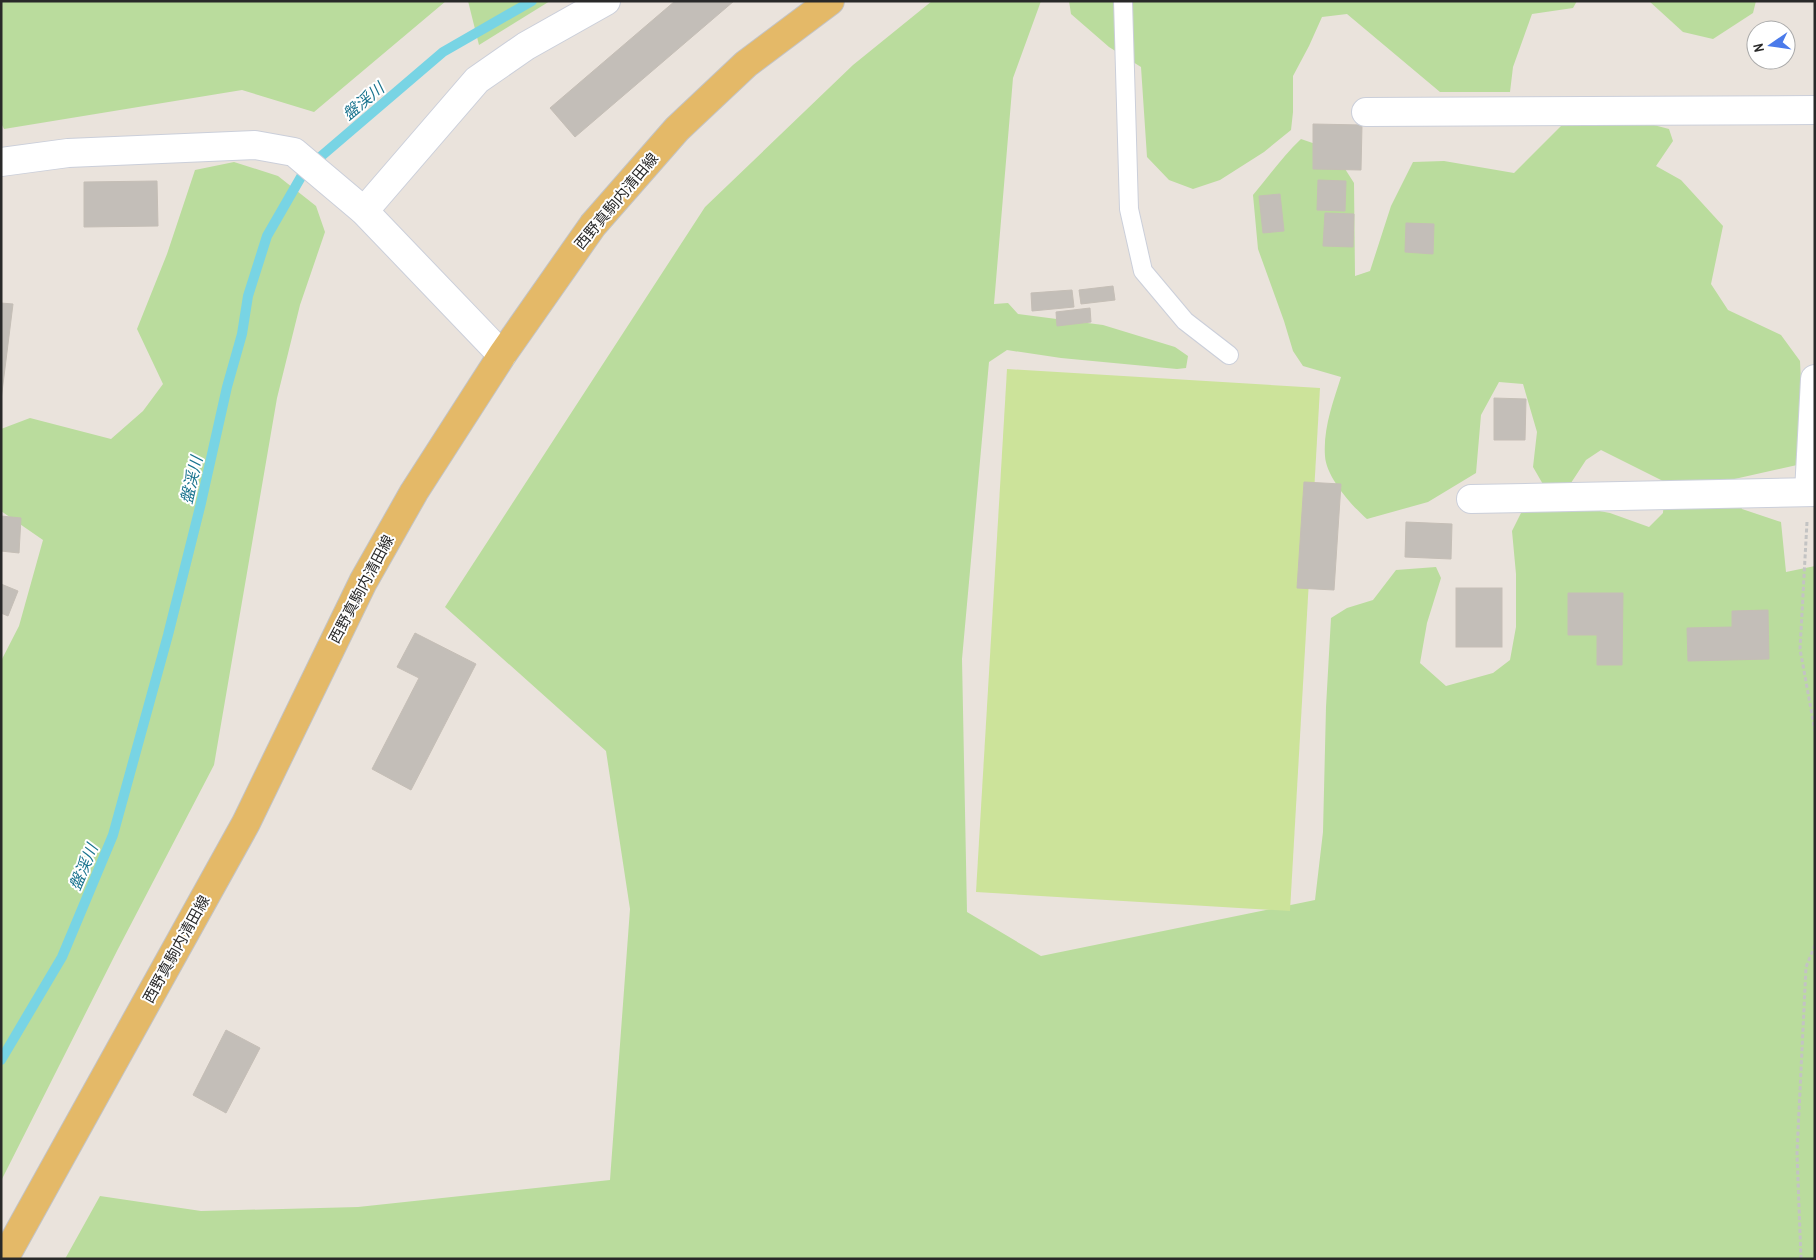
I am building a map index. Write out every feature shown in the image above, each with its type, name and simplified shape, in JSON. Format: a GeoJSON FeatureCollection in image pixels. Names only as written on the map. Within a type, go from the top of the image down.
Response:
{"type":"FeatureCollection","features":[{"type":"Feature","properties":{"kind":"main road","name":"西野真駒内清田線"},"geometry":{"type":"LineString","coordinates":[[4,1259],[246,823],[363,582],[414,492],[502,355],[593,225],[677,129],[746,64],[830,1]]}},
{"type":"Feature","properties":{"kind":"street"},"geometry":{"type":"LineString","coordinates":[[361,207],[477,80],[526,46],[606,1]]}},
{"type":"Feature","properties":{"kind":"street"},"geometry":{"type":"LineString","coordinates":[[1366,112],[1815,110]]}},
{"type":"Feature","properties":{"kind":"street"},"geometry":{"type":"LineString","coordinates":[[1,162],[68,153],[254,144],[294,152],[361,207],[502,355]]}},
{"type":"Feature","properties":{"kind":"street"},"geometry":{"type":"LineString","coordinates":[[1471,499],[1812,492],[1815,379]]}},
{"type":"Feature","properties":{"kind":"lane"},"geometry":{"type":"LineString","coordinates":[[1123,1],[1129,209],[1143,271],[1185,321],[1229,355]]}},
{"type":"Feature","properties":{"kind":"path"},"geometry":{"type":"LineString","coordinates":[[1812,492],[1800,649],[1815,731]]}},
{"type":"Feature","properties":{"kind":"path"},"geometry":{"type":"LineString","coordinates":[[1801,1259],[1797,1143],[1806,967],[1815,945]]}},
{"type":"Feature","properties":{"kind":"green space"},"geometry":{"type":"Polygon","coordinates":[[[1,1],[446,1],[314,112],[242,90],[4,129],[1,123],[1,1]]]}},
{"type":"Feature","properties":{"kind":"green space"},"geometry":{"type":"Polygon","coordinates":[[[468,1],[550,1],[479,45],[468,1]]]}},
{"type":"Feature","properties":{"kind":"green space"},"geometry":{"type":"Polygon","coordinates":[[[932,1],[1041,1],[1013,78],[994,304],[1008,303],[1018,314],[1103,325],[1175,347],[1188,356],[1186,368],[1177,369],[1061,358],[1007,350],[989,362],[962,659],[967,912],[1041,956],[1315,900],[1323,832],[1326,707],[1331,618],[1347,608],[1373,600],[1396,570],[1436,567],[1441,578],[1427,623],[1420,663],[1446,686],[1493,673],[1510,660],[1516,627],[1516,574],[1512,531],[1524,507],[1578,507],[1610,513],[1649,527],[1663,513],[1665,482],[1601,450],[1586,460],[1569,486],[1544,486],[1533,467],[1537,432],[1523,384],[1499,382],[1481,415],[1476,473],[1428,502],[1367,519],[1341,491],[1326,464],[1327,426],[1341,377],[1303,366],[1293,351],[1258,249],[1253,195],[1301,139],[1333,150],[1354,183],[1355,276],[1370,271],[1391,206],[1413,162],[1444,161],[1514,173],[1567,120],[1646,123],[1669,129],[1673,141],[1656,166],[1681,180],[1723,226],[1711,284],[1728,310],[1781,335],[1800,361],[1802,403],[1815,461],[1730,480],[1742,509],[1781,522],[1786,572],[1815,566],[1815,1259],[65,1259],[100,1196],[201,1211],[358,1207],[610,1180],[630,909],[606,751],[445,607],[705,207],[853,65],[932,1]]]}},
{"type":"Feature","properties":{"kind":"green space"},"geometry":{"type":"Polygon","coordinates":[[[1069,1],[1577,1],[1573,8],[1532,14],[1513,67],[1510,92],[1440,92],[1347,14],[1322,17],[1293,76],[1291,130],[1264,152],[1220,180],[1193,189],[1169,180],[1147,157],[1141,67],[1109,47],[1071,14],[1069,1]]]}},
{"type":"Feature","properties":{"kind":"green space"},"geometry":{"type":"Polygon","coordinates":[[[1649,1],[1756,1],[1753,13],[1713,39],[1683,32],[1649,1]]]}},
{"type":"Feature","properties":{"kind":"green space"},"geometry":{"type":"Polygon","coordinates":[[[234,162],[278,176],[316,206],[325,232],[300,305],[277,398],[214,765],[118,949],[1,1181],[1,661],[19,626],[43,540],[1,511],[1,429],[30,418],[111,439],[143,411],[163,384],[137,329],[167,254],[195,170],[234,162]]]}},
{"type":"Feature","properties":{"kind":"green space"},"geometry":{"type":"Polygon","coordinates":[[[1007,369],[1320,388],[1290,911],[976,892],[1007,369]]]}},
{"type":"Feature","properties":{"kind":"building"},"geometry":{"type":"Polygon","coordinates":[[[675,1],[734,1],[575,137],[550,108],[675,1]]]}},
{"type":"Feature","properties":{"kind":"building"},"geometry":{"type":"Polygon","coordinates":[[[1313,124],[1362,125],[1361,170],[1313,169],[1313,124]]]}},
{"type":"Feature","properties":{"kind":"building"},"geometry":{"type":"Polygon","coordinates":[[[1318,180],[1346,181],[1345,211],[1317,210],[1318,180]]]}},
{"type":"Feature","properties":{"kind":"building"},"geometry":{"type":"Polygon","coordinates":[[[157,181],[158,226],[84,227],[84,182],[157,181]]]}},
{"type":"Feature","properties":{"kind":"building"},"geometry":{"type":"Polygon","coordinates":[[[1280,194],[1284,231],[1263,233],[1259,196],[1280,194]]]}},
{"type":"Feature","properties":{"kind":"building"},"geometry":{"type":"Polygon","coordinates":[[[1325,213],[1354,214],[1353,247],[1323,246],[1325,213]]]}},
{"type":"Feature","properties":{"kind":"building"},"geometry":{"type":"Polygon","coordinates":[[[1406,223],[1434,224],[1433,254],[1405,252],[1406,223]]]}},
{"type":"Feature","properties":{"kind":"building"},"geometry":{"type":"Polygon","coordinates":[[[1113,286],[1115,300],[1081,304],[1079,290],[1113,286]]]}},
{"type":"Feature","properties":{"kind":"building"},"geometry":{"type":"Polygon","coordinates":[[[1072,290],[1074,307],[1032,311],[1031,293],[1072,290]]]}},
{"type":"Feature","properties":{"kind":"building"},"geometry":{"type":"Polygon","coordinates":[[[1,303],[13,304],[1,400],[1,303]]]}},
{"type":"Feature","properties":{"kind":"building"},"geometry":{"type":"Polygon","coordinates":[[[1090,308],[1091,322],[1057,326],[1056,312],[1090,308]]]}},
{"type":"Feature","properties":{"kind":"building"},"geometry":{"type":"Polygon","coordinates":[[[1494,398],[1526,399],[1525,440],[1494,440],[1494,398]]]}},
{"type":"Feature","properties":{"kind":"building"},"geometry":{"type":"Polygon","coordinates":[[[1304,482],[1341,484],[1334,590],[1297,588],[1304,482]]]}},
{"type":"Feature","properties":{"kind":"building"},"geometry":{"type":"Polygon","coordinates":[[[1,516],[21,518],[19,553],[1,551],[1,516]]]}},
{"type":"Feature","properties":{"kind":"building"},"geometry":{"type":"Polygon","coordinates":[[[1406,522],[1452,524],[1451,559],[1405,557],[1406,522]]]}},
{"type":"Feature","properties":{"kind":"building"},"geometry":{"type":"Polygon","coordinates":[[[1,584],[18,591],[8,616],[1,613],[1,584]]]}},
{"type":"Feature","properties":{"kind":"building"},"geometry":{"type":"Polygon","coordinates":[[[1456,588],[1502,588],[1502,647],[1456,647],[1456,588]]]}},
{"type":"Feature","properties":{"kind":"building"},"geometry":{"type":"Polygon","coordinates":[[[1568,593],[1623,593],[1622,665],[1597,665],[1597,635],[1568,635],[1568,593]]]}},
{"type":"Feature","properties":{"kind":"building"},"geometry":{"type":"Polygon","coordinates":[[[1768,610],[1769,659],[1688,661],[1687,628],[1732,627],[1732,611],[1768,610]]]}},
{"type":"Feature","properties":{"kind":"building"},"geometry":{"type":"Polygon","coordinates":[[[415,633],[476,664],[411,790],[372,769],[419,678],[397,667],[415,633]]]}},
{"type":"Feature","properties":{"kind":"building"},"geometry":{"type":"Polygon","coordinates":[[[226,1030],[260,1048],[226,1113],[193,1095],[226,1030]]]}},
{"type":"Feature","properties":{"kind":"waterway","name":"盤渓川"},"geometry":{"type":"LineString","coordinates":[[1,1060],[62,957],[113,835],[168,635],[201,503],[227,387],[242,334],[248,296],[267,236],[305,170],[443,52],[532,1]]}}]}
